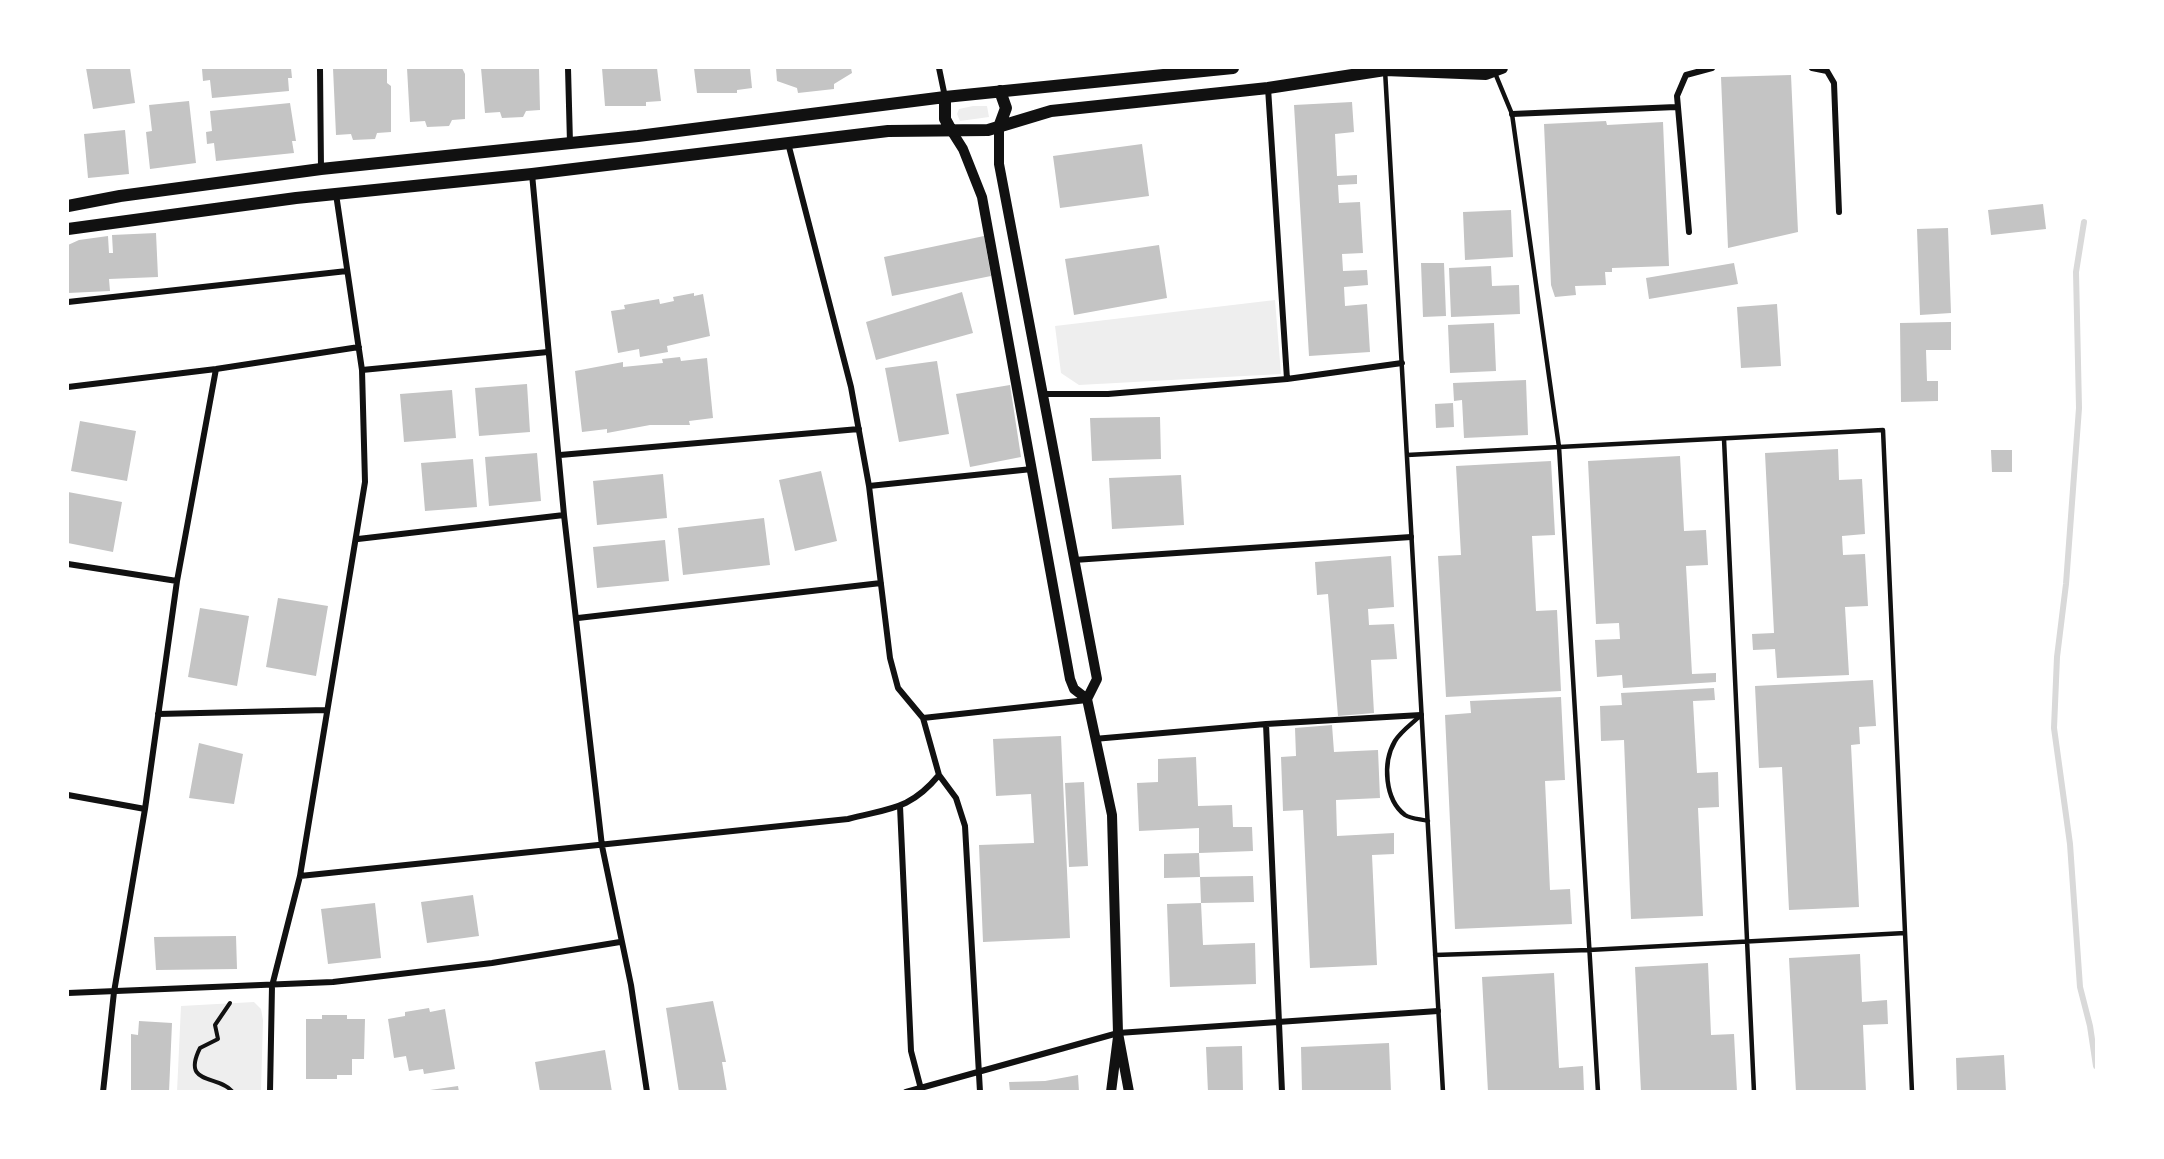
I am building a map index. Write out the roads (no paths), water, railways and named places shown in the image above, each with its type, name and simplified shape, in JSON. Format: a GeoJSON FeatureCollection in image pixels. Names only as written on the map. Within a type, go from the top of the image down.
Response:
{"type":"FeatureCollection","features":[{"type":"Feature","properties":{"kind":"main road"},"geometry":{"type":"LineString","coordinates":[[68,206],[120,196],[321,169],[570,143],[945,97],[1193,70],[1233,68]]}},
{"type":"Feature","properties":{"kind":"main road"},"geometry":{"type":"LineString","coordinates":[[68,229],[336,194],[532,174],[888,131],[970,131],[999,127],[1040,114],[1071,108],[1268,88],[1385,70],[1498,70]]}},
{"type":"Feature","properties":{"kind":"main road"},"geometry":{"type":"LineString","coordinates":[[999,127],[1006,108],[1000,92]]}},
{"type":"Feature","properties":{"kind":"main road"},"geometry":{"type":"LineString","coordinates":[[945,97],[945,119],[951,130]]}},
{"type":"Feature","properties":{"kind":"street"},"geometry":{"type":"LineString","coordinates":[[320,68],[321,169]]}},
{"type":"Feature","properties":{"kind":"street"},"geometry":{"type":"LineString","coordinates":[[568,68],[570,143]]}},
{"type":"Feature","properties":{"kind":"street"},"geometry":{"type":"LineString","coordinates":[[939,68],[945,97]]}},
{"type":"Feature","properties":{"kind":"street"},"geometry":{"type":"LineString","coordinates":[[1683,68],[1686,75],[1677,96],[1676,107],[1689,232]]}},
{"type":"Feature","properties":{"kind":"street"},"geometry":{"type":"LineString","coordinates":[[1686,75],[1712,68]]}},
{"type":"Feature","properties":{"kind":"street"},"geometry":{"type":"LineString","coordinates":[[1812,68],[1827,71],[1834,83],[1839,212]]}},
{"type":"Feature","properties":{"kind":"street"},"geometry":{"type":"LineString","coordinates":[[1268,88],[1287,378]]}},
{"type":"Feature","properties":{"kind":"street"},"geometry":{"type":"LineString","coordinates":[[1512,114],[1676,107]]}},
{"type":"Feature","properties":{"kind":"street"},"geometry":{"type":"LineString","coordinates":[[999,127],[999,164],[1096,679],[1088,699],[1094,739],[1105,776],[1112,815],[1118,1033],[1111,1092]]}},
{"type":"Feature","properties":{"kind":"street"},"geometry":{"type":"LineString","coordinates":[[951,130],[963,149],[982,197],[1070,679],[1074,689],[1088,699]]}},
{"type":"Feature","properties":{"kind":"street"},"geometry":{"type":"LineString","coordinates":[[788,143],[860,429],[890,658],[898,688],[923,718],[939,775],[956,798],[965,826],[980,1092]]}},
{"type":"Feature","properties":{"kind":"street"},"geometry":{"type":"LineString","coordinates":[[532,174],[564,515],[578,618],[602,846],[620,942],[631,985],[647,1092]]}},
{"type":"Feature","properties":{"kind":"street"},"geometry":{"type":"LineString","coordinates":[[270,1092],[272,986],[300,876],[326,710],[339,653],[358,539],[365,482],[362,370],[336,194]]}},
{"type":"Feature","properties":{"kind":"street"},"geometry":{"type":"LineString","coordinates":[[68,302],[347,271]]}},
{"type":"Feature","properties":{"kind":"street"},"geometry":{"type":"LineString","coordinates":[[68,387],[216,369],[359,347]]}},
{"type":"Feature","properties":{"kind":"street"},"geometry":{"type":"LineString","coordinates":[[362,370],[548,352]]}},
{"type":"Feature","properties":{"kind":"street"},"geometry":{"type":"LineString","coordinates":[[1044,394],[1108,394],[1287,378],[1402,363]]}},
{"type":"Feature","properties":{"kind":"street"},"geometry":{"type":"LineString","coordinates":[[103,1092],[114,992],[145,809],[177,581],[216,369]]}},
{"type":"Feature","properties":{"kind":"street"},"geometry":{"type":"LineString","coordinates":[[560,455],[860,429]]}},
{"type":"Feature","properties":{"kind":"street"},"geometry":{"type":"LineString","coordinates":[[869,486],[1033,469]]}},
{"type":"Feature","properties":{"kind":"street"},"geometry":{"type":"LineString","coordinates":[[358,539],[564,515]]}},
{"type":"Feature","properties":{"kind":"street"},"geometry":{"type":"LineString","coordinates":[[1074,560],[1411,537]]}},
{"type":"Feature","properties":{"kind":"street"},"geometry":{"type":"LineString","coordinates":[[68,564],[177,581]]}},
{"type":"Feature","properties":{"kind":"street"},"geometry":{"type":"LineString","coordinates":[[578,618],[881,583]]}},
{"type":"Feature","properties":{"kind":"street"},"geometry":{"type":"LineString","coordinates":[[923,718],[1088,699]]}},
{"type":"Feature","properties":{"kind":"street"},"geometry":{"type":"LineString","coordinates":[[158,714],[326,710]]}},
{"type":"Feature","properties":{"kind":"street"},"geometry":{"type":"LineString","coordinates":[[1094,739],[1266,724],[1421,715]]}},
{"type":"Feature","properties":{"kind":"street"},"geometry":{"type":"LineString","coordinates":[[1266,724],[1282,1092]]}},
{"type":"Feature","properties":{"kind":"street"},"geometry":{"type":"LineString","coordinates":[[300,876],[848,819],[908,804],[927,789],[939,775]]}},
{"type":"Feature","properties":{"kind":"street"},"geometry":{"type":"LineString","coordinates":[[68,795],[145,809]]}},
{"type":"Feature","properties":{"kind":"street"},"geometry":{"type":"LineString","coordinates":[[900,806],[911,1051],[921,1089]]}},
{"type":"Feature","properties":{"kind":"street"},"geometry":{"type":"LineString","coordinates":[[68,993],[272,986],[409,974],[620,942]]}},
{"type":"Feature","properties":{"kind":"street"},"geometry":{"type":"LineString","coordinates":[[906,1092],[1118,1033],[1438,1011]]}},
{"type":"Feature","properties":{"kind":"street"},"geometry":{"type":"LineString","coordinates":[[1118,1033],[1129,1092]]}},
{"type":"Feature","properties":{"kind":"lane"},"geometry":{"type":"LineString","coordinates":[[1385,70],[1443,1092]]}},
{"type":"Feature","properties":{"kind":"lane"},"geometry":{"type":"LineString","coordinates":[[1498,70],[1512,114],[1559,447],[1598,1092]]}},
{"type":"Feature","properties":{"kind":"lane"},"geometry":{"type":"LineString","coordinates":[[1407,455],[1883,430],[1912,1092]]}},
{"type":"Feature","properties":{"kind":"lane"},"geometry":{"type":"LineString","coordinates":[[1724,439],[1754,1092]]}},
{"type":"Feature","properties":{"kind":"lane"},"geometry":{"type":"LineString","coordinates":[[1421,715],[1395,740],[1390,754],[1388,778],[1391,801],[1407,816],[1428,821]]}},
{"type":"Feature","properties":{"kind":"lane"},"geometry":{"type":"LineString","coordinates":[[1435,955],[1589,950],[1905,933]]}},
{"type":"Feature","properties":{"kind":"waterway"},"geometry":{"type":"LineString","coordinates":[[2084,222],[2076,272],[2079,408],[2066,584],[2057,657],[2054,728],[2070,844],[2080,987],[2090,1026],[2096,1066]]}}]}
